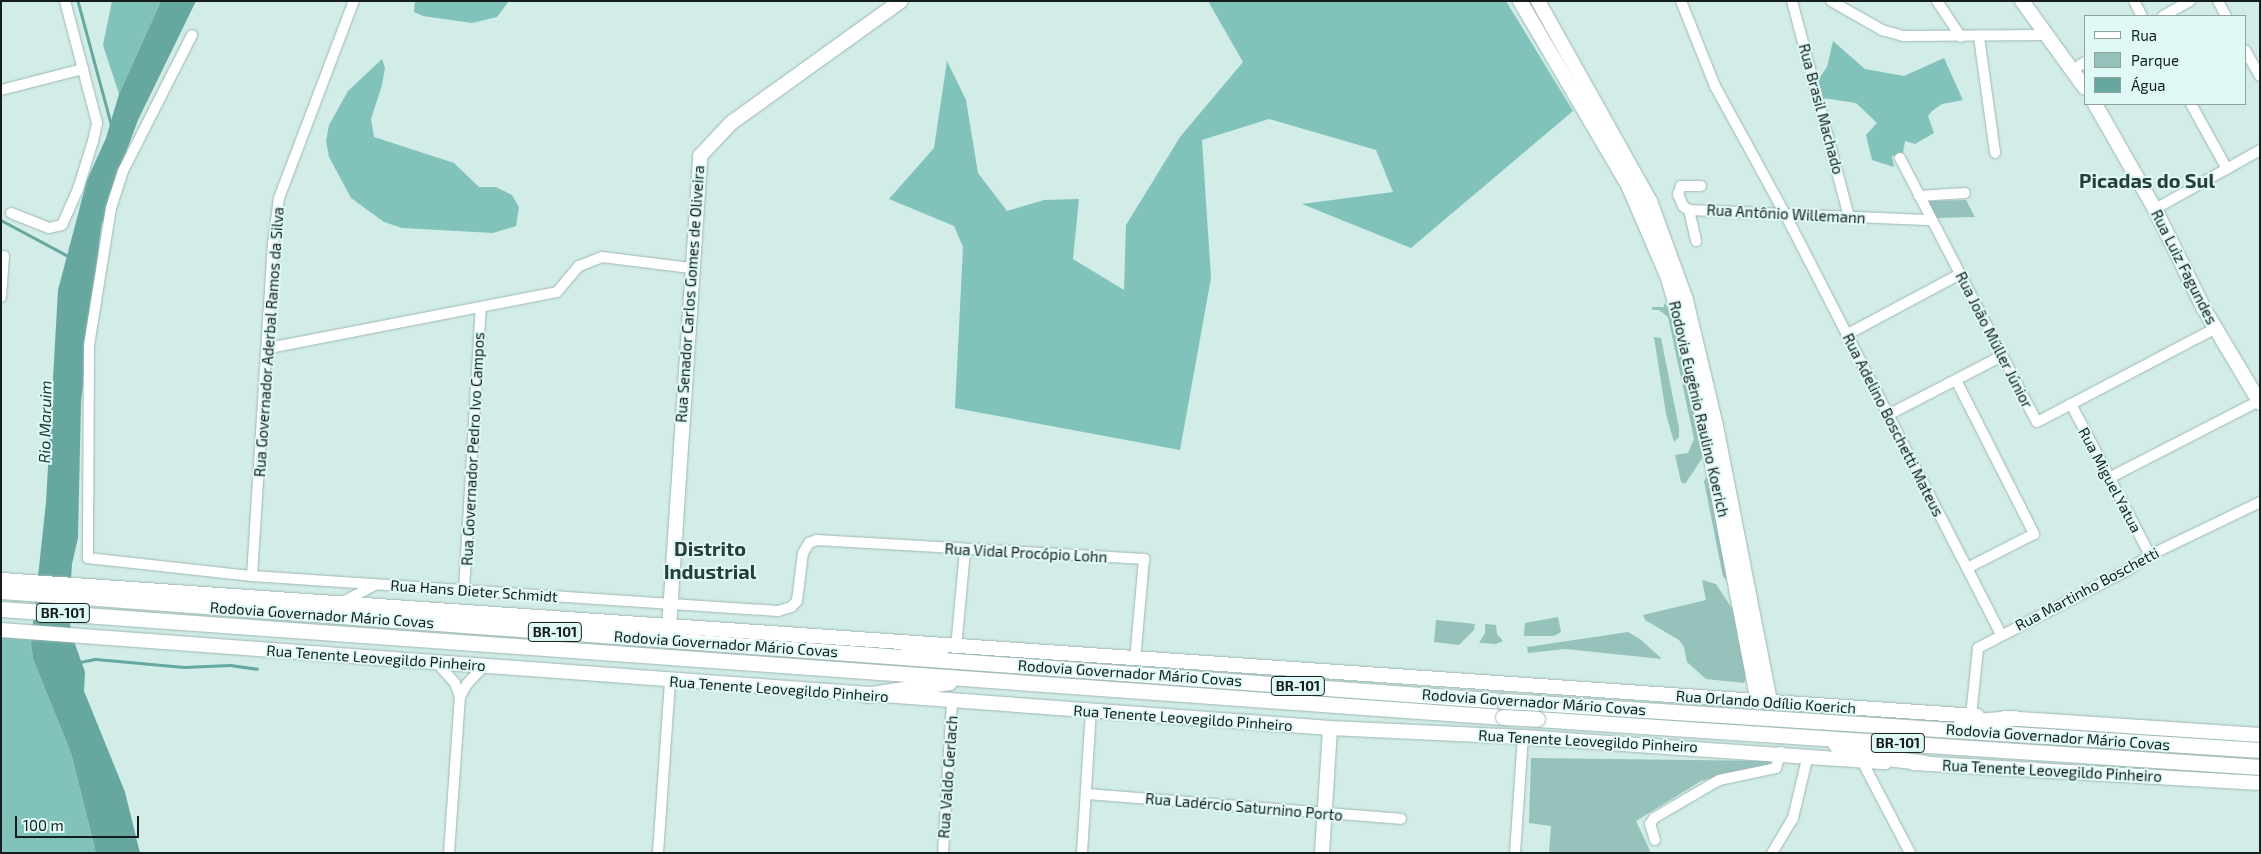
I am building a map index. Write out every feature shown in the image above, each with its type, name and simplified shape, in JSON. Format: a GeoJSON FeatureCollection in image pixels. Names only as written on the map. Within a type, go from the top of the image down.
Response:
{"type":"FeatureCollection","features":[{"type":"Feature","properties":{"kind":"highway","name":"Rodovia Governador Mário Covas"},"geometry":{"type":"LineString","coordinates":[[1,591],[22,586],[1006,664],[1503,701],[2260,750]]}},
{"type":"Feature","properties":{"kind":"highway","name":"Rodovia Governador Mário Covas"},"geometry":{"type":"LineString","coordinates":[[1,609],[1503,717],[2260,767]]}},
{"type":"Feature","properties":{"kind":"highway"},"geometry":{"type":"LineString","coordinates":[[906,644],[1006,664]]}},
{"type":"Feature","properties":{"kind":"highway"},"geometry":{"type":"LineString","coordinates":[[865,695],[970,678]]}},
{"type":"Feature","properties":{"kind":"highway"},"geometry":{"type":"LineString","coordinates":[[1905,726],[2015,718]]}},
{"type":"Feature","properties":{"kind":"highway"},"geometry":{"type":"LineString","coordinates":[[1806,737],[1879,757],[1925,763]]}},
{"type":"Feature","properties":{"kind":"main road","name":"Rua Senador Carlos Gomes de Oliveira"},"geometry":{"type":"LineString","coordinates":[[669,628],[697,165],[704,148],[731,123],[901,1]]}},
{"type":"Feature","properties":{"kind":"main road","name":"Rodovia Eugênio Raulino Koerich"},"geometry":{"type":"LineString","coordinates":[[1520,1],[1628,185],[1668,278],[1684,334],[1764,702]]}},
{"type":"Feature","properties":{"kind":"main road","name":"Rodovia Eugênio Raulino Koerich"},"geometry":{"type":"LineString","coordinates":[[1538,1],[1650,200],[1686,300],[1716,426],[1764,702]]}},
{"type":"Feature","properties":{"kind":"main road"},"geometry":{"type":"LineString","coordinates":[[2022,1],[2047,35],[2079,66],[2084,84]]}},
{"type":"Feature","properties":{"kind":"main road","name":"Rua Luiz Fagundes"},"geometry":{"type":"LineString","coordinates":[[2096,105],[2155,209],[2216,328],[2259,402]]}},
{"type":"Feature","properties":{"kind":"main road"},"geometry":{"type":"LineString","coordinates":[[1,580],[22,586]]}},
{"type":"Feature","properties":{"kind":"main road","name":"Rua Orlando Odílio Koerich"},"geometry":{"type":"LineString","coordinates":[[105,592],[339,604],[956,648],[2260,735]]}},
{"type":"Feature","properties":{"kind":"main road","name":"Rua Tenente Leovegildo Pinheiro"},"geometry":{"type":"LineString","coordinates":[[1,630],[670,681],[1330,728],[1781,752],[1862,760],[2260,783]]}},
{"type":"Feature","properties":{"kind":"main road"},"geometry":{"type":"LineString","coordinates":[[1523,737],[1526,685]]}},
{"type":"Feature","properties":{"kind":"main road"},"geometry":{"type":"LineString","coordinates":[[1322,853],[1330,728]]}},
{"type":"Feature","properties":{"kind":"street"},"geometry":{"type":"LineString","coordinates":[[11,213],[49,228],[56,228],[63,223],[78,189],[97,123],[65,1]]}},
{"type":"Feature","properties":{"kind":"street","name":"Rua Governador Aderbal Ramos da Silva"},"geometry":{"type":"LineString","coordinates":[[252,576],[269,348],[274,244],[279,198],[354,1]]}},
{"type":"Feature","properties":{"kind":"street","name":"Rua Adelino Boschetti Mateus"},"geometry":{"type":"LineString","coordinates":[[1680,1],[1715,86],[1785,214],[2001,635]]}},
{"type":"Feature","properties":{"kind":"street","name":"Rua Brasil Machado"},"geometry":{"type":"LineString","coordinates":[[1792,1],[1849,217]]}},
{"type":"Feature","properties":{"kind":"street"},"geometry":{"type":"LineString","coordinates":[[1831,1],[1872,26],[1896,35],[1961,37],[2047,35]]}},
{"type":"Feature","properties":{"kind":"street"},"geometry":{"type":"LineString","coordinates":[[1937,1],[1961,37]]}},
{"type":"Feature","properties":{"kind":"street"},"geometry":{"type":"LineString","coordinates":[[2134,1],[2141,15]]}},
{"type":"Feature","properties":{"kind":"street"},"geometry":{"type":"LineString","coordinates":[[2165,15],[2190,1]]}},
{"type":"Feature","properties":{"kind":"street"},"geometry":{"type":"LineString","coordinates":[[2218,1],[2225,15]]}},
{"type":"Feature","properties":{"kind":"street","name":"Rua Hans Dieter Schmidt"},"geometry":{"type":"LineString","coordinates":[[192,35],[123,171],[111,208],[89,346],[88,558],[252,576],[785,610],[797,601],[803,554],[809,542]]}},
{"type":"Feature","properties":{"kind":"street"},"geometry":{"type":"LineString","coordinates":[[1979,37],[1995,153]]}},
{"type":"Feature","properties":{"kind":"street"},"geometry":{"type":"LineString","coordinates":[[2246,52],[2260,76]]}},
{"type":"Feature","properties":{"kind":"street"},"geometry":{"type":"LineString","coordinates":[[1,90],[83,69]]}},
{"type":"Feature","properties":{"kind":"street"},"geometry":{"type":"LineString","coordinates":[[2192,105],[2227,168]]}},
{"type":"Feature","properties":{"kind":"street"},"geometry":{"type":"LineString","coordinates":[[2155,209],[2260,150]]}},
{"type":"Feature","properties":{"kind":"street","name":"Rua João Müller Júnior"},"geometry":{"type":"LineString","coordinates":[[1900,158],[2037,422],[2216,328]]}},
{"type":"Feature","properties":{"kind":"street","name":"Rua Antônio Willemann"},"geometry":{"type":"LineString","coordinates":[[1701,186],[1681,186],[1678,190],[1680,200],[1689,210],[1932,220]]}},
{"type":"Feature","properties":{"kind":"street"},"geometry":{"type":"LineString","coordinates":[[1919,196],[1965,193]]}},
{"type":"Feature","properties":{"kind":"street"},"geometry":{"type":"LineString","coordinates":[[1689,210],[1696,242]]}},
{"type":"Feature","properties":{"kind":"street"},"geometry":{"type":"LineString","coordinates":[[1,297],[4,256]]}},
{"type":"Feature","properties":{"kind":"street"},"geometry":{"type":"LineString","coordinates":[[269,348],[557,292],[580,266],[602,257],[690,268]]}},
{"type":"Feature","properties":{"kind":"street"},"geometry":{"type":"LineString","coordinates":[[1846,334],[1960,274]]}},
{"type":"Feature","properties":{"kind":"street","name":"Rua Governador Pedro Ivo Campos"},"geometry":{"type":"LineString","coordinates":[[464,590],[481,308]]}},
{"type":"Feature","properties":{"kind":"street"},"geometry":{"type":"LineString","coordinates":[[1888,415],[2002,356]]}},
{"type":"Feature","properties":{"kind":"street"},"geometry":{"type":"LineString","coordinates":[[1956,380],[2034,534],[1967,568]]}},
{"type":"Feature","properties":{"kind":"street"},"geometry":{"type":"LineString","coordinates":[[2109,478],[2259,402]]}},
{"type":"Feature","properties":{"kind":"street","name":"Rua Miguel Yatua"},"geometry":{"type":"LineString","coordinates":[[2071,404],[2150,555]]}},
{"type":"Feature","properties":{"kind":"street","name":"Rua Martinho Boschetti"},"geometry":{"type":"LineString","coordinates":[[1971,716],[1976,652],[2001,635],[2128,570],[2150,555],[2260,502]]}},
{"type":"Feature","properties":{"kind":"street","name":"Rua Vidal Procópio Lohn"},"geometry":{"type":"LineString","coordinates":[[809,542],[826,540],[965,550],[1144,559],[1135,659]]}},
{"type":"Feature","properties":{"kind":"street"},"geometry":{"type":"LineString","coordinates":[[956,648],[965,550]]}},
{"type":"Feature","properties":{"kind":"street"},"geometry":{"type":"LineString","coordinates":[[339,604],[376,584]]}},
{"type":"Feature","properties":{"kind":"street"},"geometry":{"type":"LineString","coordinates":[[437,663],[455,683],[460,697],[449,853]]}},
{"type":"Feature","properties":{"kind":"street"},"geometry":{"type":"LineString","coordinates":[[460,697],[467,684],[484,666]]}},
{"type":"Feature","properties":{"kind":"street"},"geometry":{"type":"LineString","coordinates":[[658,853],[670,681]]}},
{"type":"Feature","properties":{"kind":"street","name":"Rua Valdo Gerlach"},"geometry":{"type":"LineString","coordinates":[[943,853],[952,701]]}},
{"type":"Feature","properties":{"kind":"street"},"geometry":{"type":"LineString","coordinates":[[1082,853],[1091,711]]}},
{"type":"Feature","properties":{"kind":"street"},"geometry":{"type":"LineString","coordinates":[[1515,853],[1523,737]]}},
{"type":"Feature","properties":{"kind":"street"},"geometry":{"type":"LineString","coordinates":[[1655,840],[1650,824],[1654,818],[1719,780],[1776,768],[1781,752]]}},
{"type":"Feature","properties":{"kind":"street"},"geometry":{"type":"LineString","coordinates":[[1772,853],[1793,818],[1808,755]]}},
{"type":"Feature","properties":{"kind":"street"},"geometry":{"type":"LineString","coordinates":[[1862,760],[1910,853]]}},
{"type":"Feature","properties":{"kind":"street","name":"Rua Ladércio Saturnino Porto"},"geometry":{"type":"LineString","coordinates":[[1086,794],[1402,819]]}},
{"type":"Feature","properties":{"kind":"green space"},"geometry":{"type":"Polygon","coordinates":[[[1966,200],[1975,217],[1937,218],[1927,201],[1966,200]]]}},
{"type":"Feature","properties":{"kind":"green space"},"geometry":{"type":"Polygon","coordinates":[[[1664,303],[1670,310],[1705,454],[1685,484],[1681,482],[1675,455],[1688,453],[1694,439],[1668,317],[1659,310],[1652,310],[1652,307],[1664,307],[1664,303]]]}},
{"type":"Feature","properties":{"kind":"green space"},"geometry":{"type":"Polygon","coordinates":[[[1654,337],[1661,338],[1679,428],[1679,437],[1674,442],[1666,414],[1654,337]]]}},
{"type":"Feature","properties":{"kind":"green space"},"geometry":{"type":"Polygon","coordinates":[[[1709,474],[1732,583],[1723,577],[1704,481],[1709,474]]]}},
{"type":"Feature","properties":{"kind":"green space"},"geometry":{"type":"Polygon","coordinates":[[[1702,580],[1716,584],[1735,613],[1747,675],[1744,683],[1706,679],[1687,662],[1684,647],[1679,640],[1645,620],[1643,615],[1706,600],[1702,580]]]}},
{"type":"Feature","properties":{"kind":"green space"},"geometry":{"type":"Polygon","coordinates":[[[1558,617],[1561,632],[1554,636],[1524,636],[1525,623],[1558,617]]]}},
{"type":"Feature","properties":{"kind":"green space"},"geometry":{"type":"Polygon","coordinates":[[[1436,620],[1475,624],[1474,630],[1459,645],[1434,642],[1436,620]]]}},
{"type":"Feature","properties":{"kind":"green space"},"geometry":{"type":"Polygon","coordinates":[[[1485,624],[1496,625],[1497,634],[1503,641],[1496,644],[1479,643],[1485,633],[1485,624]]]}},
{"type":"Feature","properties":{"kind":"green space"},"geometry":{"type":"Polygon","coordinates":[[[1628,632],[1640,639],[1662,659],[1565,649],[1528,653],[1527,647],[1628,632]]]}},
{"type":"Feature","properties":{"kind":"green space"},"geometry":{"type":"Polygon","coordinates":[[[1531,758],[1770,761],[1769,765],[1701,781],[1636,821],[1651,853],[1549,853],[1551,826],[1529,823],[1531,758]]]}},
{"type":"Feature","properties":{"kind":"shaded area"},"geometry":{"type":"Polygon","coordinates":[[[112,1],[161,1],[119,94],[103,45],[112,1]]]}},
{"type":"Feature","properties":{"kind":"shaded area"},"geometry":{"type":"Polygon","coordinates":[[[415,1],[509,1],[497,17],[472,23],[423,16],[414,12],[415,1]]]}},
{"type":"Feature","properties":{"kind":"shaded area"},"geometry":{"type":"Polygon","coordinates":[[[1208,1],[1506,1],[1573,111],[1411,248],[1302,204],[1393,192],[1376,150],[1269,119],[1202,140],[1211,278],[1180,450],[955,408],[963,247],[954,226],[889,199],[934,148],[947,61],[966,100],[978,173],[1007,211],[1044,200],[1079,199],[1073,259],[1124,290],[1126,225],[1180,137],[1243,62],[1208,1]]]}},
{"type":"Feature","properties":{"kind":"shaded area"},"geometry":{"type":"Polygon","coordinates":[[[1833,41],[1865,69],[1904,76],[1944,58],[1963,100],[1942,104],[1932,111],[1928,116],[1934,133],[1915,144],[1905,141],[1903,153],[1892,156],[1894,167],[1872,160],[1866,135],[1877,123],[1856,103],[1823,98],[1818,80],[1827,67],[1833,41]]]}},
{"type":"Feature","properties":{"kind":"shaded area"},"geometry":{"type":"Polygon","coordinates":[[[382,59],[385,68],[382,85],[371,119],[374,137],[454,163],[479,187],[496,187],[512,195],[519,207],[516,226],[493,233],[402,228],[384,222],[351,198],[329,157],[326,141],[329,125],[348,91],[382,59]]]}},
{"type":"Feature","properties":{"kind":"shaded area"},"geometry":{"type":"Polygon","coordinates":[[[1,636],[29,638],[31,642],[33,659],[71,753],[96,853],[1,853],[1,636]]]}},
{"type":"Feature","properties":{"kind":"water"},"geometry":{"type":"Polygon","coordinates":[[[161,1],[196,1],[138,120],[112,190],[101,228],[81,402],[78,538],[72,564],[69,611],[71,633],[85,672],[84,691],[125,792],[140,853],[96,853],[71,753],[33,659],[31,642],[46,502],[58,290],[87,180],[106,138],[119,94],[161,1]]]}},
{"type":"Feature","properties":{"kind":"waterway"},"geometry":{"type":"LineString","coordinates":[[78,1],[111,123]]}},
{"type":"Feature","properties":{"kind":"waterway"},"geometry":{"type":"LineString","coordinates":[[1,220],[68,256]]}},
{"type":"Feature","properties":{"kind":"waterway"},"geometry":{"type":"LineString","coordinates":[[80,662],[96,659],[184,667],[230,665],[257,669]]}},
{"type":"Feature","properties":{"kind":"district","name":"Picadas do Sul"},"geometry":{"type":"Point","coordinates":[2147,180]}},
{"type":"Feature","properties":{"kind":"district","name":"Distrito Industrial"},"geometry":{"type":"Point","coordinates":[710,560]}},
{"type":"Feature","properties":{"kind":"water label","name":"Rio Maruim"},"geometry":{"type":"Point","coordinates":[45,422]}}]}
